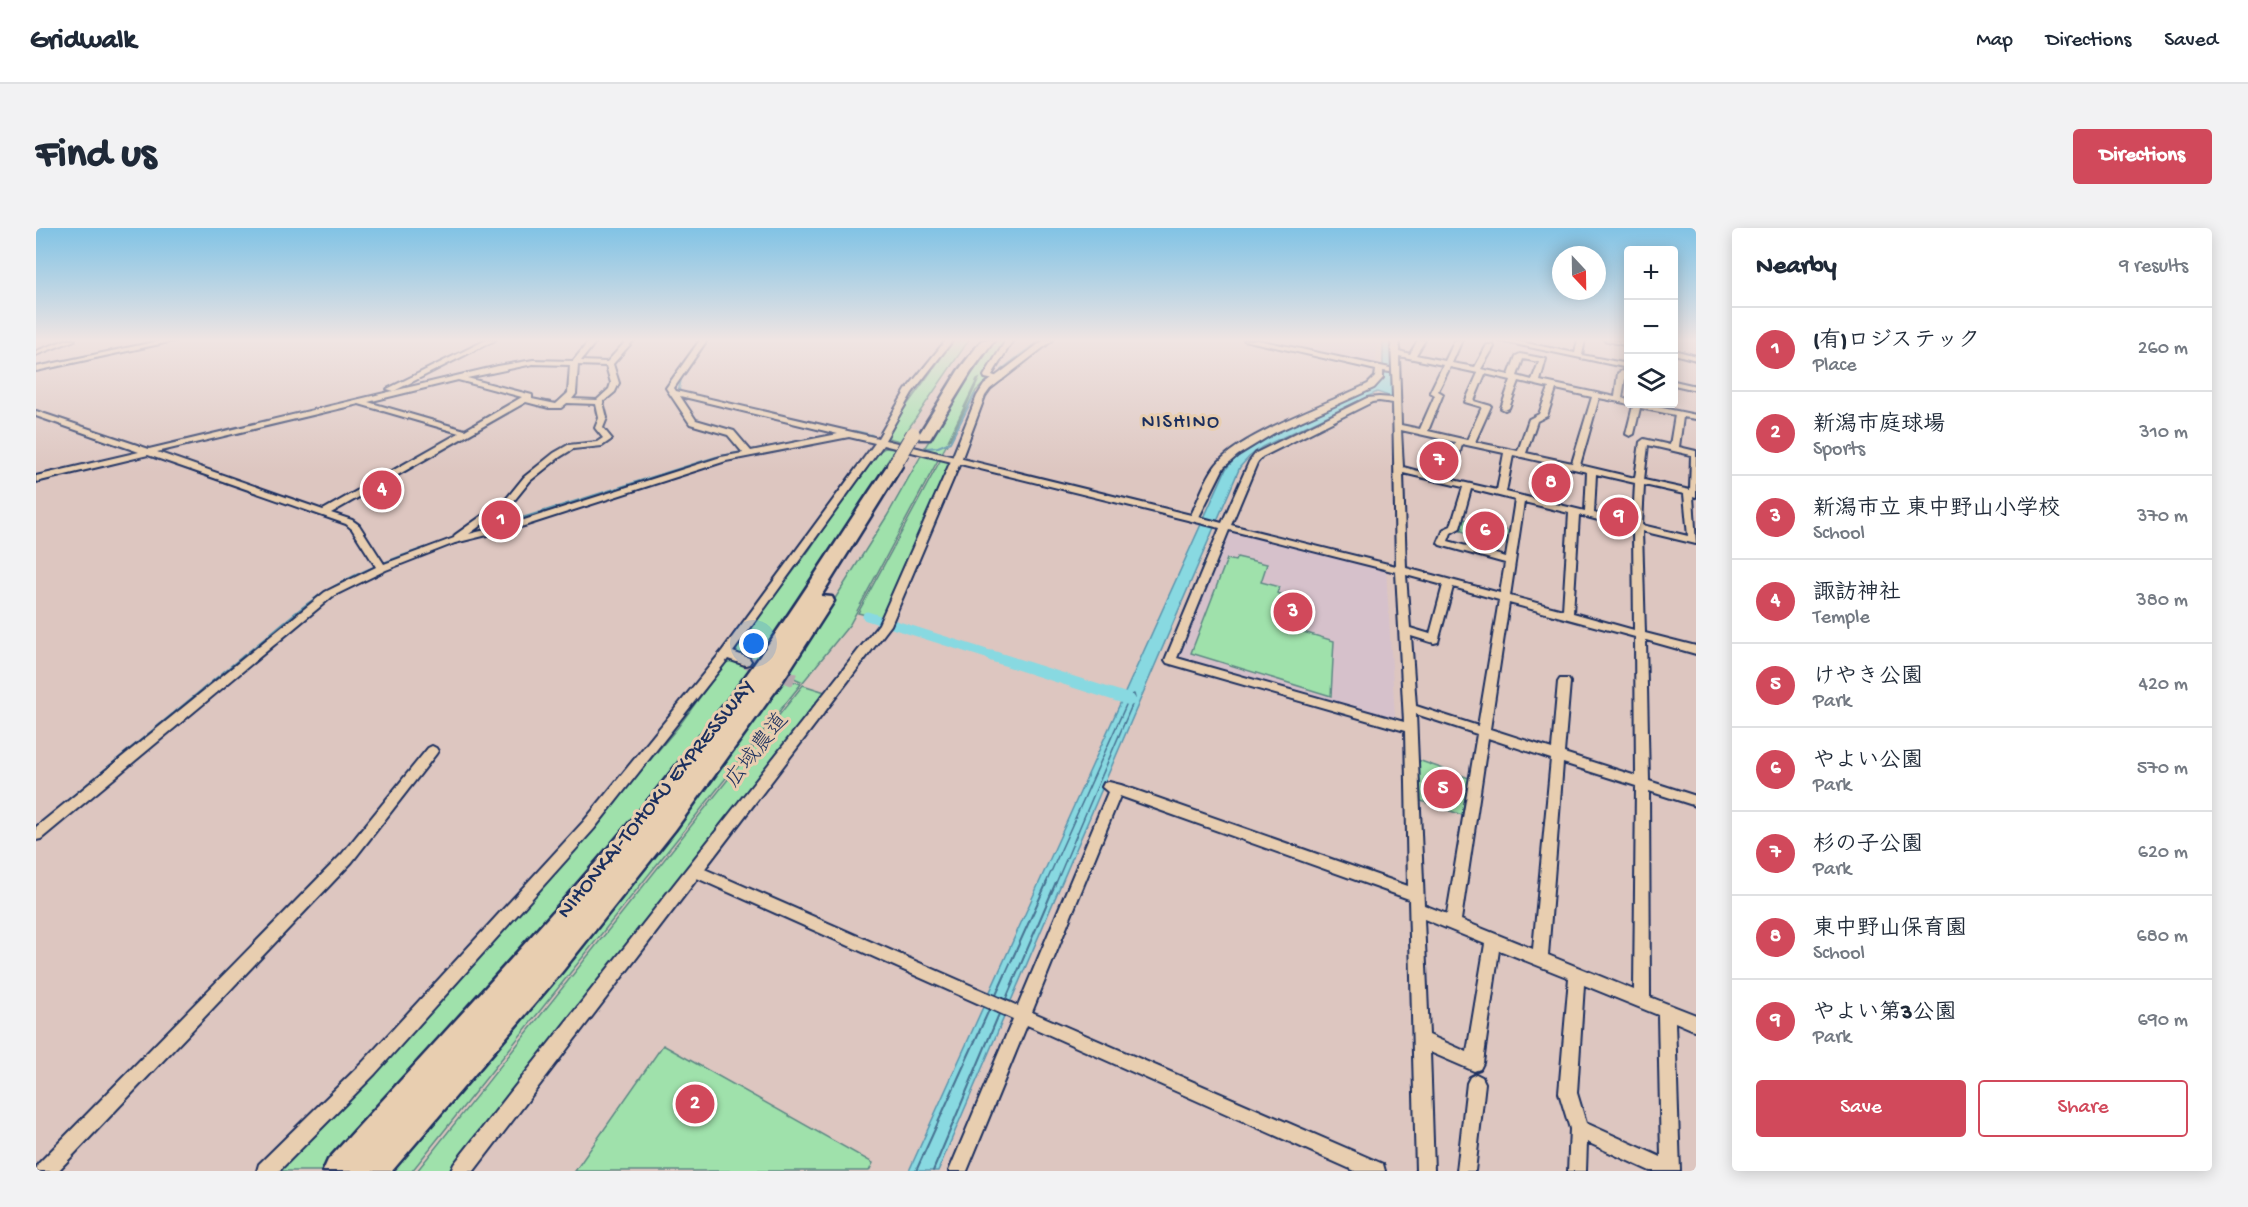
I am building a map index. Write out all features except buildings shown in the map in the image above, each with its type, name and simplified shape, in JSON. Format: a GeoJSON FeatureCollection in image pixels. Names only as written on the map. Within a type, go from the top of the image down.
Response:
{"type":"FeatureCollection","features":[{"type":"Feature","properties":{"kind":"highway","name":"NIHONKAI-TOHOKU EXPRESSWAY"},"geometry":{"type":"LineString","coordinates":[[371,1171],[585,923],[668,822],[800,641],[950,384]]}},
{"type":"Feature","properties":{"kind":"highway","name":"NIHONKAI-TOHOKU EXPRESSWAY"},"geometry":{"type":"LineString","coordinates":[[919,435],[956,384]]}},
{"type":"Feature","properties":{"kind":"highway","name":"NIHONKAI-TOHOKU EXPRESSWAY"},"geometry":{"type":"LineString","coordinates":[[339,1171],[540,946],[667,794],[751,683],[900,466]]}},
{"type":"Feature","properties":{"kind":"street"},"geometry":{"type":"LineString","coordinates":[[364,401],[400,384]]}},
{"type":"Feature","properties":{"kind":"street"},"geometry":{"type":"LineString","coordinates":[[36,479],[433,384]]}},
{"type":"Feature","properties":{"kind":"street"},"geometry":{"type":"LineString","coordinates":[[324,513],[529,397],[481,384]]}},
{"type":"Feature","properties":{"kind":"street"},"geometry":{"type":"LineString","coordinates":[[525,399],[549,406],[558,406],[572,394],[573,384]]}},
{"type":"Feature","properties":{"kind":"street"},"geometry":{"type":"LineString","coordinates":[[565,401],[599,402],[612,390],[615,384]]}},
{"type":"Feature","properties":{"kind":"street"},"geometry":{"type":"LineString","coordinates":[[672,384],[670,388],[693,422],[731,433],[748,453]]}},
{"type":"Feature","properties":{"kind":"street"},"geometry":{"type":"LineString","coordinates":[[266,1171],[369,1068],[589,825],[726,654],[879,442],[915,384]]}},
{"type":"Feature","properties":{"kind":"street","name":"広域農道"},"geometry":{"type":"LineString","coordinates":[[461,1171],[885,625],[981,396],[991,384]]}},
{"type":"Feature","properties":{"kind":"street"},"geometry":{"type":"LineString","coordinates":[[1196,518],[1220,466],[1227,459],[1246,445],[1361,392],[1373,384]]}},
{"type":"Feature","properties":{"kind":"street"},"geometry":{"type":"LineString","coordinates":[[1395,384],[1399,428],[1401,570],[1407,631],[1410,708],[1425,1171]]}},
{"type":"Feature","properties":{"kind":"street"},"geometry":{"type":"LineString","coordinates":[[1423,433],[1439,394],[1434,392],[1438,384]]}},
{"type":"Feature","properties":{"kind":"street"},"geometry":{"type":"LineString","coordinates":[[1470,443],[1487,406],[1469,402],[1475,384]]}},
{"type":"Feature","properties":{"kind":"street"},"geometry":{"type":"LineString","coordinates":[[1505,408],[1512,384]]}},
{"type":"Feature","properties":{"kind":"street"},"geometry":{"type":"LineString","coordinates":[[1544,384],[1624,401]]}},
{"type":"Feature","properties":{"kind":"street"},"geometry":{"type":"LineString","coordinates":[[1618,400],[1620,384]]}},
{"type":"Feature","properties":{"kind":"street"},"geometry":{"type":"LineString","coordinates":[[1678,384],[1696,388]]}},
{"type":"Feature","properties":{"kind":"street"},"geometry":{"type":"LineString","coordinates":[[1521,455],[1533,419],[1543,416],[1553,386]]}},
{"type":"Feature","properties":{"kind":"street"},"geometry":{"type":"LineString","coordinates":[[1361,392],[1396,402]]}},
{"type":"Feature","properties":{"kind":"street"},"geometry":{"type":"LineString","coordinates":[[675,393],[1196,518],[1234,530],[1401,570],[1696,650]]}},
{"type":"Feature","properties":{"kind":"street"},"geometry":{"type":"LineString","coordinates":[[1575,467],[1596,395]]}},
{"type":"Feature","properties":{"kind":"street"},"geometry":{"type":"LineString","coordinates":[[1376,397],[1258,455],[1223,525],[1177,637],[1171,660],[1410,728]]}},
{"type":"Feature","properties":{"kind":"street"},"geometry":{"type":"LineString","coordinates":[[364,401],[468,433]]}},
{"type":"Feature","properties":{"kind":"street"},"geometry":{"type":"LineString","coordinates":[[452,542],[510,500],[526,478],[549,460],[571,447],[599,444],[608,439],[599,428],[603,418],[599,402]]}},
{"type":"Feature","properties":{"kind":"street"},"geometry":{"type":"LineString","coordinates":[[1630,434],[1635,408]]}},
{"type":"Feature","properties":{"kind":"street"},"geometry":{"type":"LineString","coordinates":[[1667,408],[1696,417]]}},
{"type":"Feature","properties":{"kind":"street"},"geometry":{"type":"LineString","coordinates":[[36,413],[349,522],[356,527],[382,568]]}},
{"type":"Feature","properties":{"kind":"street"},"geometry":{"type":"LineString","coordinates":[[1674,449],[1678,413]]}},
{"type":"Feature","properties":{"kind":"street"},"geometry":{"type":"LineString","coordinates":[[1304,419],[1320,423]]}},
{"type":"Feature","properties":{"kind":"street"},"geometry":{"type":"LineString","coordinates":[[1399,428],[1693,494]]}},
{"type":"Feature","properties":{"kind":"street"},"geometry":{"type":"LineString","coordinates":[[36,835],[328,594],[382,568],[452,542],[521,524],[748,453],[850,434]]}},
{"type":"Feature","properties":{"kind":"street"},"geometry":{"type":"LineString","coordinates":[[1448,482],[1459,441]]}},
{"type":"Feature","properties":{"kind":"street"},"geometry":{"type":"LineString","coordinates":[[1398,470],[1502,494],[1520,499],[1589,515],[1637,527],[1694,541],[1695,453],[1644,442],[1638,481],[1637,527],[1643,784],[1642,1002]]}},
{"type":"Feature","properties":{"kind":"street"},"geometry":{"type":"LineString","coordinates":[[1248,445],[1263,449]]}},
{"type":"Feature","properties":{"kind":"street"},"geometry":{"type":"LineString","coordinates":[[1502,494],[1509,452]]}},
{"type":"Feature","properties":{"kind":"street"},"geometry":{"type":"LineString","coordinates":[[1589,515],[1592,471]]}},
{"type":"Feature","properties":{"kind":"street"},"geometry":{"type":"LineString","coordinates":[[1468,486],[1455,528],[1447,531],[1443,543],[1509,561]]}},
{"type":"Feature","properties":{"kind":"street"},"geometry":{"type":"LineString","coordinates":[[1453,922],[1520,499]]}},
{"type":"Feature","properties":{"kind":"street"},"geometry":{"type":"LineString","coordinates":[[1568,615],[1574,512]]}},
{"type":"Feature","properties":{"kind":"street"},"geometry":{"type":"LineString","coordinates":[[1407,631],[1434,639],[1449,583]]}},
{"type":"Feature","properties":{"kind":"street"},"geometry":{"type":"LineString","coordinates":[[726,654],[745,661]]}},
{"type":"Feature","properties":{"kind":"street"},"geometry":{"type":"LineString","coordinates":[[1540,958],[1564,682]]}},
{"type":"Feature","properties":{"kind":"street"},"geometry":{"type":"LineString","coordinates":[[1410,708],[1696,801]]}},
{"type":"Feature","properties":{"kind":"street"},"geometry":{"type":"LineString","coordinates":[[45,1171],[347,858],[432,751]]}},
{"type":"Feature","properties":{"kind":"street"},"geometry":{"type":"LineString","coordinates":[[958,1171],[1112,788],[1417,902],[1493,940],[1696,1023]]}},
{"type":"Feature","properties":{"kind":"street"},"geometry":{"type":"LineString","coordinates":[[695,871],[1376,1171]]}},
{"type":"Feature","properties":{"kind":"street"},"geometry":{"type":"LineString","coordinates":[[1420,1039],[1474,1063],[1493,940]]}},
{"type":"Feature","properties":{"kind":"street"},"geometry":{"type":"LineString","coordinates":[[1577,974],[1568,1093],[1579,1129],[1577,1171]]}},
{"type":"Feature","properties":{"kind":"street"},"geometry":{"type":"LineString","coordinates":[[1579,1129],[1671,1171],[1666,1011]]}},
{"type":"Feature","properties":{"kind":"street"},"geometry":{"type":"LineString","coordinates":[[1466,1171],[1476,1083]]}},
{"type":"Feature","properties":{"kind":"shaded area"},"geometry":{"type":"Polygon","coordinates":[[[1539,461],[1569,468],[1565,507],[1530,499],[1539,461]]]}},
{"type":"Feature","properties":{"kind":"shaded area"},"geometry":{"type":"Polygon","coordinates":[[[1230,532],[1386,569],[1395,718],[1178,656],[1230,532]]]}},
{"type":"Feature","properties":{"kind":"green space"},"geometry":{"type":"Polygon","coordinates":[[[922,384],[939,384],[900,441],[884,437],[922,384]]]}},
{"type":"Feature","properties":{"kind":"green space"},"geometry":{"type":"Polygon","coordinates":[[[964,384],[975,384],[942,453],[924,449],[928,448],[925,447],[964,384]]]}},
{"type":"Feature","properties":{"kind":"green space"},"geometry":{"type":"Polygon","coordinates":[[[977,384],[984,384],[976,391],[950,440],[977,384]]]}},
{"type":"Feature","properties":{"kind":"green space"},"geometry":{"type":"Polygon","coordinates":[[[885,448],[895,449],[846,531],[757,661],[753,665],[745,662],[736,655],[737,647],[810,549],[859,475],[885,448]]]}},
{"type":"Feature","properties":{"kind":"green space"},"geometry":{"type":"Polygon","coordinates":[[[922,454],[939,458],[850,624],[803,682],[787,675],[887,516],[922,454]]]}},
{"type":"Feature","properties":{"kind":"green space"},"geometry":{"type":"Polygon","coordinates":[[[941,459],[949,461],[948,467],[883,619],[858,613],[941,459]]]}},
{"type":"Feature","properties":{"kind":"green space"},"geometry":{"type":"Polygon","coordinates":[[[1464,519],[1509,531],[1507,543],[1461,531],[1464,519]]]}},
{"type":"Feature","properties":{"kind":"green space"},"geometry":{"type":"Polygon","coordinates":[[[1237,557],[1267,564],[1261,582],[1280,587],[1277,593],[1291,597],[1283,626],[1334,641],[1331,696],[1191,653],[1227,559],[1235,561],[1237,557]]]}},
{"type":"Feature","properties":{"kind":"green space"},"geometry":{"type":"Polygon","coordinates":[[[732,661],[752,667],[614,847],[325,1171],[277,1171],[439,1004],[560,867],[678,727],[725,663],[732,661]]]}},
{"type":"Feature","properties":{"kind":"green space"},"geometry":{"type":"Polygon","coordinates":[[[784,678],[801,684],[412,1171],[390,1171],[670,836],[784,678]]]}},
{"type":"Feature","properties":{"kind":"green space"},"geometry":{"type":"Polygon","coordinates":[[[803,685],[825,692],[495,1114],[449,1171],[417,1171],[803,685]]]}},
{"type":"Feature","properties":{"kind":"green space"},"geometry":{"type":"Polygon","coordinates":[[[1418,760],[1469,778],[1462,815],[1421,801],[1418,760]]]}},
{"type":"Feature","properties":{"kind":"green space"},"geometry":{"type":"Polygon","coordinates":[[[663,1045],[873,1163],[869,1171],[575,1171],[663,1045]]]}},
{"type":"Feature","properties":{"kind":"water"},"geometry":{"type":"Polygon","coordinates":[[[1392,384],[1392,397],[1377,392],[1262,447],[1240,467],[938,1171],[909,1171],[1226,469],[1252,444],[1375,386],[1392,384]]]}},
{"type":"Feature","properties":{"kind":"waterway"},"geometry":{"type":"LineString","coordinates":[[680,384],[679,389],[686,405]]}},
{"type":"Feature","properties":{"kind":"waterway"},"geometry":{"type":"LineString","coordinates":[[927,448],[938,447],[950,442],[975,394]]}},
{"type":"Feature","properties":{"kind":"waterway"},"geometry":{"type":"LineString","coordinates":[[719,427],[736,432],[750,450]]}},
{"type":"Feature","properties":{"kind":"waterway"},"geometry":{"type":"LineString","coordinates":[[855,431],[872,435]]}},
{"type":"Feature","properties":{"kind":"waterway"},"geometry":{"type":"LineString","coordinates":[[484,530],[716,457],[834,434]]}},
{"type":"Feature","properties":{"kind":"waterway"},"geometry":{"type":"LineString","coordinates":[[242,657],[307,604],[338,584],[388,561],[441,543]]}},
{"type":"Feature","properties":{"kind":"waterway"},"geometry":{"type":"LineString","coordinates":[[867,616],[996,657]]}},
{"type":"Feature","properties":{"kind":"waterway"},"geometry":{"type":"LineString","coordinates":[[65,803],[244,656]]}},
{"type":"Feature","properties":{"kind":"waterway"},"geometry":{"type":"LineString","coordinates":[[992,656],[1130,700]]}},
{"type":"Feature","properties":{"kind":"tunnel"},"geometry":{"type":"LineString","coordinates":[[745,661],[800,682]]}},
{"type":"Feature","properties":{"kind":"place","name":"杉の子公園"},"geometry":{"type":"Point","coordinates":[1439,461]}},
{"type":"Feature","properties":{"kind":"place","name":"東中野山保育園"},"geometry":{"type":"Point","coordinates":[1551,483]}},
{"type":"Feature","properties":{"kind":"place","name":"諏訪神社"},"geometry":{"type":"Point","coordinates":[382,490]}},
{"type":"Feature","properties":{"kind":"place","name":"やよい第3公園"},"geometry":{"type":"Point","coordinates":[1619,517]}},
{"type":"Feature","properties":{"kind":"place","name":"(有)ロジステック"},"geometry":{"type":"Point","coordinates":[501,520]}},
{"type":"Feature","properties":{"kind":"place","name":"やよい公園"},"geometry":{"type":"Point","coordinates":[1485,531]}},
{"type":"Feature","properties":{"kind":"place","name":"新潟市立 東中野山小学校"},"geometry":{"type":"Point","coordinates":[1293,612]}},
{"type":"Feature","properties":{"kind":"place","name":"けやき公園"},"geometry":{"type":"Point","coordinates":[1443,789]}},
{"type":"Feature","properties":{"kind":"place","name":"新潟市庭球場"},"geometry":{"type":"Point","coordinates":[695,1104]}},
{"type":"Feature","properties":{"kind":"district","name":"NISHINO"},"geometry":{"type":"Point","coordinates":[1181,423]}}]}
